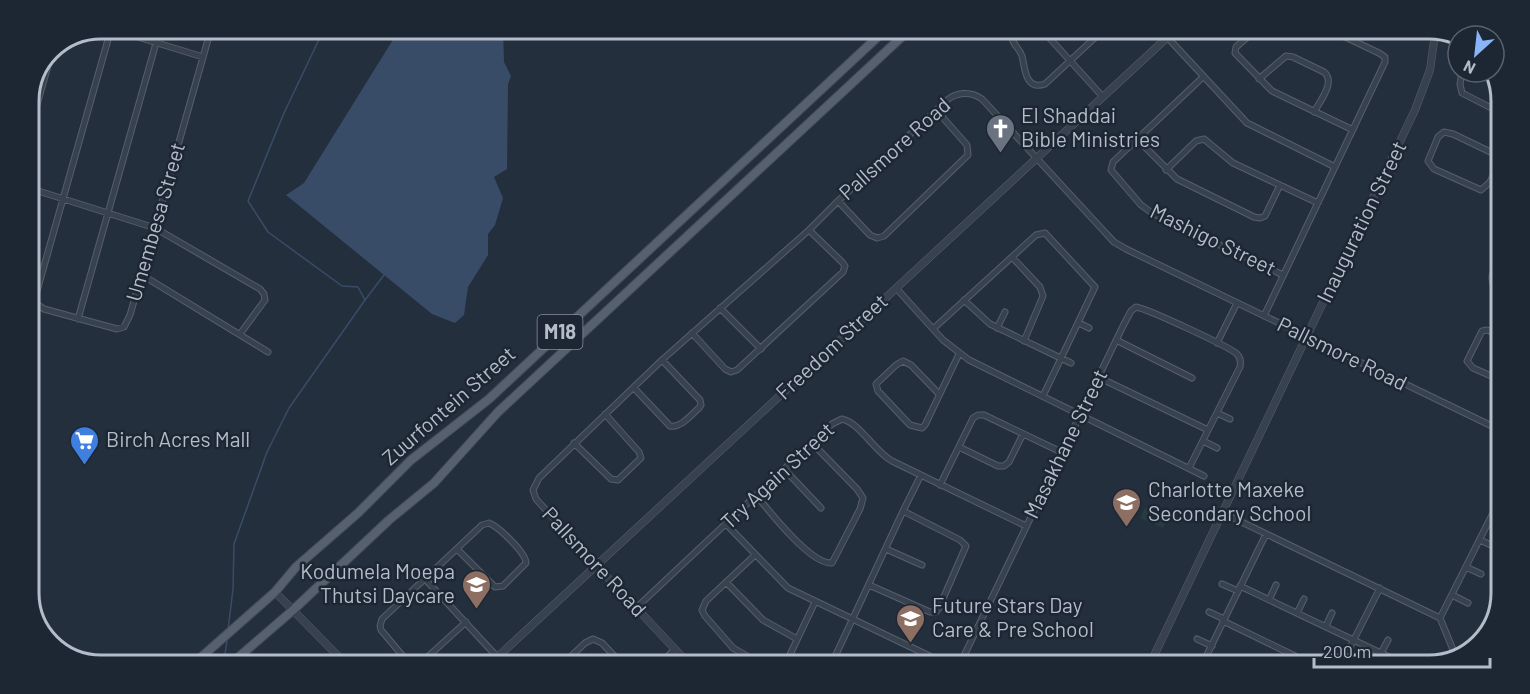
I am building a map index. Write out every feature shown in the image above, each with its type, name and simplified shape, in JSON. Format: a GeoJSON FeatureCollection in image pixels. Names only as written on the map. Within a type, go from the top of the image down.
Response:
{"type":"FeatureCollection","features":[{"type":"Feature","properties":{"kind":"main road","name":"Zuurfontein Street"},"geometry":{"type":"LineString","coordinates":[[204,655],[275,592],[296,567],[350,521],[405,465],[489,399],[875,39]]}},
{"type":"Feature","properties":{"kind":"main road","name":"Zuurfontein Street"},"geometry":{"type":"LineString","coordinates":[[241,655],[292,611],[389,520],[434,483],[498,412],[899,39]]}},
{"type":"Feature","properties":{"kind":"street"},"geometry":{"type":"LineString","coordinates":[[62,199],[108,39]]}},
{"type":"Feature","properties":{"kind":"street"},"geometry":{"type":"LineString","coordinates":[[146,39],[203,57]]}},
{"type":"Feature","properties":{"kind":"street"},"geometry":{"type":"LineString","coordinates":[[78,319],[157,39]]}},
{"type":"Feature","properties":{"kind":"street","name":"Umembesa Street"},"geometry":{"type":"LineString","coordinates":[[39,306],[113,328],[124,327],[142,275],[208,39]]}},
{"type":"Feature","properties":{"kind":"street"},"geometry":{"type":"LineString","coordinates":[[1012,39],[1020,53],[1026,78],[1033,85],[1042,85],[1094,39]]}},
{"type":"Feature","properties":{"kind":"street"},"geometry":{"type":"LineString","coordinates":[[1050,39],[1103,97]]}},
{"type":"Feature","properties":{"kind":"street","name":"Freedom Street"},"geometry":{"type":"LineString","coordinates":[[502,655],[1166,39]]}},
{"type":"Feature","properties":{"kind":"street"},"geometry":{"type":"LineString","coordinates":[[1173,39],[1203,77],[1250,125],[1335,167]]}},
{"type":"Feature","properties":{"kind":"street"},"geometry":{"type":"LineString","coordinates":[[1245,39],[1236,47],[1234,53],[1275,93],[1353,130]]}},
{"type":"Feature","properties":{"kind":"street"},"geometry":{"type":"LineString","coordinates":[[1264,316],[1385,59],[1380,53],[1350,39]]}},
{"type":"Feature","properties":{"kind":"street","name":"Inauguration Street"},"geometry":{"type":"LineString","coordinates":[[1154,655],[1415,110],[1430,70],[1434,39]]}},
{"type":"Feature","properties":{"kind":"street"},"geometry":{"type":"LineString","coordinates":[[1259,79],[1286,56],[1324,72],[1328,75],[1329,82],[1314,112]]}},
{"type":"Feature","properties":{"kind":"street"},"geometry":{"type":"LineString","coordinates":[[39,95],[46,71]]}},
{"type":"Feature","properties":{"kind":"street","name":"Mashigo Street"},"geometry":{"type":"LineString","coordinates":[[1203,77],[1110,167],[1113,175],[1141,205],[1152,213],[1283,275]]}},
{"type":"Feature","properties":{"kind":"street"},"geometry":{"type":"LineString","coordinates":[[1460,84],[1462,93],[1491,108]]}},
{"type":"Feature","properties":{"kind":"street","name":"Pallsmore Road"},"geometry":{"type":"LineString","coordinates":[[681,655],[538,502],[533,493],[534,486],[574,443],[662,360],[809,230],[952,96],[975,94],[982,99],[1119,245],[1491,426]]}},
{"type":"Feature","properties":{"kind":"street"},"geometry":{"type":"LineString","coordinates":[[838,201],[870,235],[877,238],[884,236],[968,155],[967,145],[937,111]]}},
{"type":"Feature","properties":{"kind":"street"},"geometry":{"type":"LineString","coordinates":[[1491,153],[1453,134],[1444,132],[1438,137],[1428,161],[1434,169],[1481,190],[1491,180]]}},
{"type":"Feature","properties":{"kind":"street"},"geometry":{"type":"LineString","coordinates":[[1166,170],[1196,141],[1204,139],[1228,160],[1318,203]]}},
{"type":"Feature","properties":{"kind":"street"},"geometry":{"type":"LineString","coordinates":[[1138,140],[1166,170],[1180,181],[1254,217],[1265,216],[1280,185]]}},
{"type":"Feature","properties":{"kind":"street"},"geometry":{"type":"LineString","coordinates":[[39,191],[155,228],[188,245],[263,291],[265,297],[263,303],[240,334]]}},
{"type":"Feature","properties":{"kind":"street","name":"Umembesa Street"},"geometry":{"type":"LineString","coordinates":[[39,280],[62,199]]}},
{"type":"Feature","properties":{"kind":"street"},"geometry":{"type":"LineString","coordinates":[[692,333],[725,369],[731,372],[737,370],[761,349],[844,270],[842,262],[809,230]]}},
{"type":"Feature","properties":{"kind":"street"},"geometry":{"type":"LineString","coordinates":[[933,329],[1039,234],[1047,235],[1095,287],[1043,396]]}},
{"type":"Feature","properties":{"kind":"street"},"geometry":{"type":"LineString","coordinates":[[1012,257],[1040,287],[1043,296],[1024,341]]}},
{"type":"Feature","properties":{"kind":"street"},"geometry":{"type":"LineString","coordinates":[[142,275],[268,351]]}},
{"type":"Feature","properties":{"kind":"street"},"geometry":{"type":"LineString","coordinates":[[896,288],[958,354],[1204,476]]}},
{"type":"Feature","properties":{"kind":"street"},"geometry":{"type":"LineString","coordinates":[[964,300],[984,320],[997,328],[1071,363]]}},
{"type":"Feature","properties":{"kind":"street"},"geometry":{"type":"LineString","coordinates":[[1217,343],[1237,303]]}},
{"type":"Feature","properties":{"kind":"street","name":"Masakhane Street"},"geometry":{"type":"LineString","coordinates":[[964,655],[1131,311],[1136,307],[1237,353],[1241,361],[1240,367],[1217,413]]}},
{"type":"Feature","properties":{"kind":"street"},"geometry":{"type":"LineString","coordinates":[[720,308],[761,349]]}},
{"type":"Feature","properties":{"kind":"street"},"geometry":{"type":"LineString","coordinates":[[997,328],[1005,312]]}},
{"type":"Feature","properties":{"kind":"street"},"geometry":{"type":"LineString","coordinates":[[1079,323],[1089,328]]}},
{"type":"Feature","properties":{"kind":"street"},"geometry":{"type":"LineString","coordinates":[[1491,332],[1482,331],[1467,361],[1473,368],[1491,377]]}},
{"type":"Feature","properties":{"kind":"street"},"geometry":{"type":"LineString","coordinates":[[1116,340],[1192,378]]}},
{"type":"Feature","properties":{"kind":"street"},"geometry":{"type":"LineString","coordinates":[[939,394],[903,361],[876,384],[878,391],[910,425],[918,428],[925,425],[958,354]]}},
{"type":"Feature","properties":{"kind":"street"},"geometry":{"type":"LineString","coordinates":[[634,388],[670,426],[675,427],[680,424],[699,408],[700,400],[662,360]]}},
{"type":"Feature","properties":{"kind":"street"},"geometry":{"type":"LineString","coordinates":[[1098,377],[1208,430]]}},
{"type":"Feature","properties":{"kind":"street"},"geometry":{"type":"LineString","coordinates":[[1189,468],[1217,413],[1230,419]]}},
{"type":"Feature","properties":{"kind":"street"},"geometry":{"type":"LineString","coordinates":[[574,443],[608,477],[615,480],[621,478],[637,464],[641,458],[639,452],[605,414]]}},
{"type":"Feature","properties":{"kind":"street"},"geometry":{"type":"LineString","coordinates":[[940,484],[973,418],[978,415],[1062,452]]}},
{"type":"Feature","properties":{"kind":"street","name":"Try Again Street"},"geometry":{"type":"LineString","coordinates":[[636,608],[812,442],[835,422],[846,419],[884,457],[1026,526]]}},
{"type":"Feature","properties":{"kind":"street"},"geometry":{"type":"LineString","coordinates":[[959,447],[998,466],[1004,466],[1009,462],[1023,434]]}},
{"type":"Feature","properties":{"kind":"street"},"geometry":{"type":"LineString","coordinates":[[1203,441],[1217,448]]}},
{"type":"Feature","properties":{"kind":"street"},"geometry":{"type":"LineString","coordinates":[[756,495],[806,550],[824,562],[832,563],[860,509],[863,498],[812,442]]}},
{"type":"Feature","properties":{"kind":"street"},"geometry":{"type":"LineString","coordinates":[[784,469],[821,508]]}},
{"type":"Feature","properties":{"kind":"street"},"geometry":{"type":"LineString","coordinates":[[836,655],[921,475]]}},
{"type":"Feature","properties":{"kind":"street"},"geometry":{"type":"LineString","coordinates":[[869,585],[930,612],[936,612],[939,608],[966,546],[960,540],[903,511]]}},
{"type":"Feature","properties":{"kind":"street"},"geometry":{"type":"LineString","coordinates":[[1223,513],[1440,618],[1453,650]]}},
{"type":"Feature","properties":{"kind":"street"},"geometry":{"type":"LineString","coordinates":[[1440,618],[1491,520]]}},
{"type":"Feature","properties":{"kind":"street"},"geometry":{"type":"LineString","coordinates":[[402,655],[382,633],[380,626],[384,617],[482,525],[489,523],[496,527],[524,555],[526,563],[503,586],[495,587],[457,549]]}},
{"type":"Feature","properties":{"kind":"street"},"geometry":{"type":"LineString","coordinates":[[726,524],[788,588],[852,621],[926,655]]}},
{"type":"Feature","properties":{"kind":"street"},"geometry":{"type":"LineString","coordinates":[[1208,655],[1266,534]]}},
{"type":"Feature","properties":{"kind":"street"},"geometry":{"type":"LineString","coordinates":[[1480,540],[1491,545]]}},
{"type":"Feature","properties":{"kind":"street"},"geometry":{"type":"LineString","coordinates":[[886,549],[922,565]]}},
{"type":"Feature","properties":{"kind":"street"},"geometry":{"type":"LineString","coordinates":[[745,655],[733,648],[703,613],[704,603],[755,555]]}},
{"type":"Feature","properties":{"kind":"street"},"geometry":{"type":"LineString","coordinates":[[1466,567],[1481,574]]}},
{"type":"Feature","properties":{"kind":"street"},"geometry":{"type":"LineString","coordinates":[[425,579],[466,622],[493,655]]}},
{"type":"Feature","properties":{"kind":"street"},"geometry":{"type":"LineString","coordinates":[[726,582],[764,620],[797,639]]}},
{"type":"Feature","properties":{"kind":"street"},"geometry":{"type":"LineString","coordinates":[[1222,584],[1269,600],[1385,655]]}},
{"type":"Feature","properties":{"kind":"street"},"geometry":{"type":"LineString","coordinates":[[1269,600],[1276,585]]}},
{"type":"Feature","properties":{"kind":"street"},"geometry":{"type":"LineString","coordinates":[[1346,655],[1380,588]]}},
{"type":"Feature","properties":{"kind":"street"},"geometry":{"type":"LineString","coordinates":[[275,592],[336,655]]}},
{"type":"Feature","properties":{"kind":"street"},"geometry":{"type":"LineString","coordinates":[[1452,595],[1468,603]]}},
{"type":"Feature","properties":{"kind":"street"},"geometry":{"type":"LineString","coordinates":[[1297,613],[1304,599]]}},
{"type":"Feature","properties":{"kind":"street"},"geometry":{"type":"LineString","coordinates":[[790,655],[815,602]]}},
{"type":"Feature","properties":{"kind":"street"},"geometry":{"type":"LineString","coordinates":[[1209,612],[1292,655]]}},
{"type":"Feature","properties":{"kind":"street"},"geometry":{"type":"LineString","coordinates":[[1326,626],[1332,613]]}},
{"type":"Feature","properties":{"kind":"street"},"geometry":{"type":"LineString","coordinates":[[430,655],[466,622]]}},
{"type":"Feature","properties":{"kind":"street"},"geometry":{"type":"LineString","coordinates":[[573,655],[593,639],[602,643],[613,655]]}},
{"type":"Feature","properties":{"kind":"street"},"geometry":{"type":"LineString","coordinates":[[1197,639],[1212,646]]}},
{"type":"Feature","properties":{"kind":"street"},"geometry":{"type":"LineString","coordinates":[[1381,653],[1388,640]]}},
{"type":"Feature","properties":{"kind":"street"},"geometry":{"type":"LineString","coordinates":[[669,655],[675,649]]}},
{"type":"Feature","properties":{"kind":"green space"},"geometry":{"type":"Polygon","coordinates":[[[1145,508],[1168,517],[1163,528],[1140,518],[1145,508]]]}},
{"type":"Feature","properties":{"kind":"water"},"geometry":{"type":"Polygon","coordinates":[[[393,39],[503,39],[504,62],[511,76],[508,84],[507,169],[494,177],[503,198],[495,225],[488,234],[488,255],[468,287],[464,315],[455,323],[432,314],[286,195],[304,183],[393,39]]]}},
{"type":"Feature","properties":{"kind":"waterway"},"geometry":{"type":"LineString","coordinates":[[228,630],[233,589],[234,544],[267,452],[289,408],[365,300],[358,287],[342,286],[268,232],[248,201],[284,113],[319,39]]}},
{"type":"Feature","properties":{"kind":"waterway"},"geometry":{"type":"LineString","coordinates":[[365,300],[384,275]]}},
{"type":"Feature","properties":{"kind":"waterway"},"geometry":{"type":"LineString","coordinates":[[225,655],[227,641]]}},
{"type":"Feature","properties":{"kind":"place","name":"El Shaddai Bible Ministries"},"geometry":{"type":"Point","coordinates":[1000,154]}},
{"type":"Feature","properties":{"kind":"place","name":"Birch Acres Mall"},"geometry":{"type":"Point","coordinates":[85,466]}},
{"type":"Feature","properties":{"kind":"place","name":"Charlotte Maxeke Secondary School"},"geometry":{"type":"Point","coordinates":[1127,528]}},
{"type":"Feature","properties":{"kind":"place","name":"Kodumela Moepa Thutsi Daycare"},"geometry":{"type":"Point","coordinates":[476,610]}},
{"type":"Feature","properties":{"kind":"place","name":"Future Stars Day Care & Pre School"},"geometry":{"type":"Point","coordinates":[911,644]}}]}
